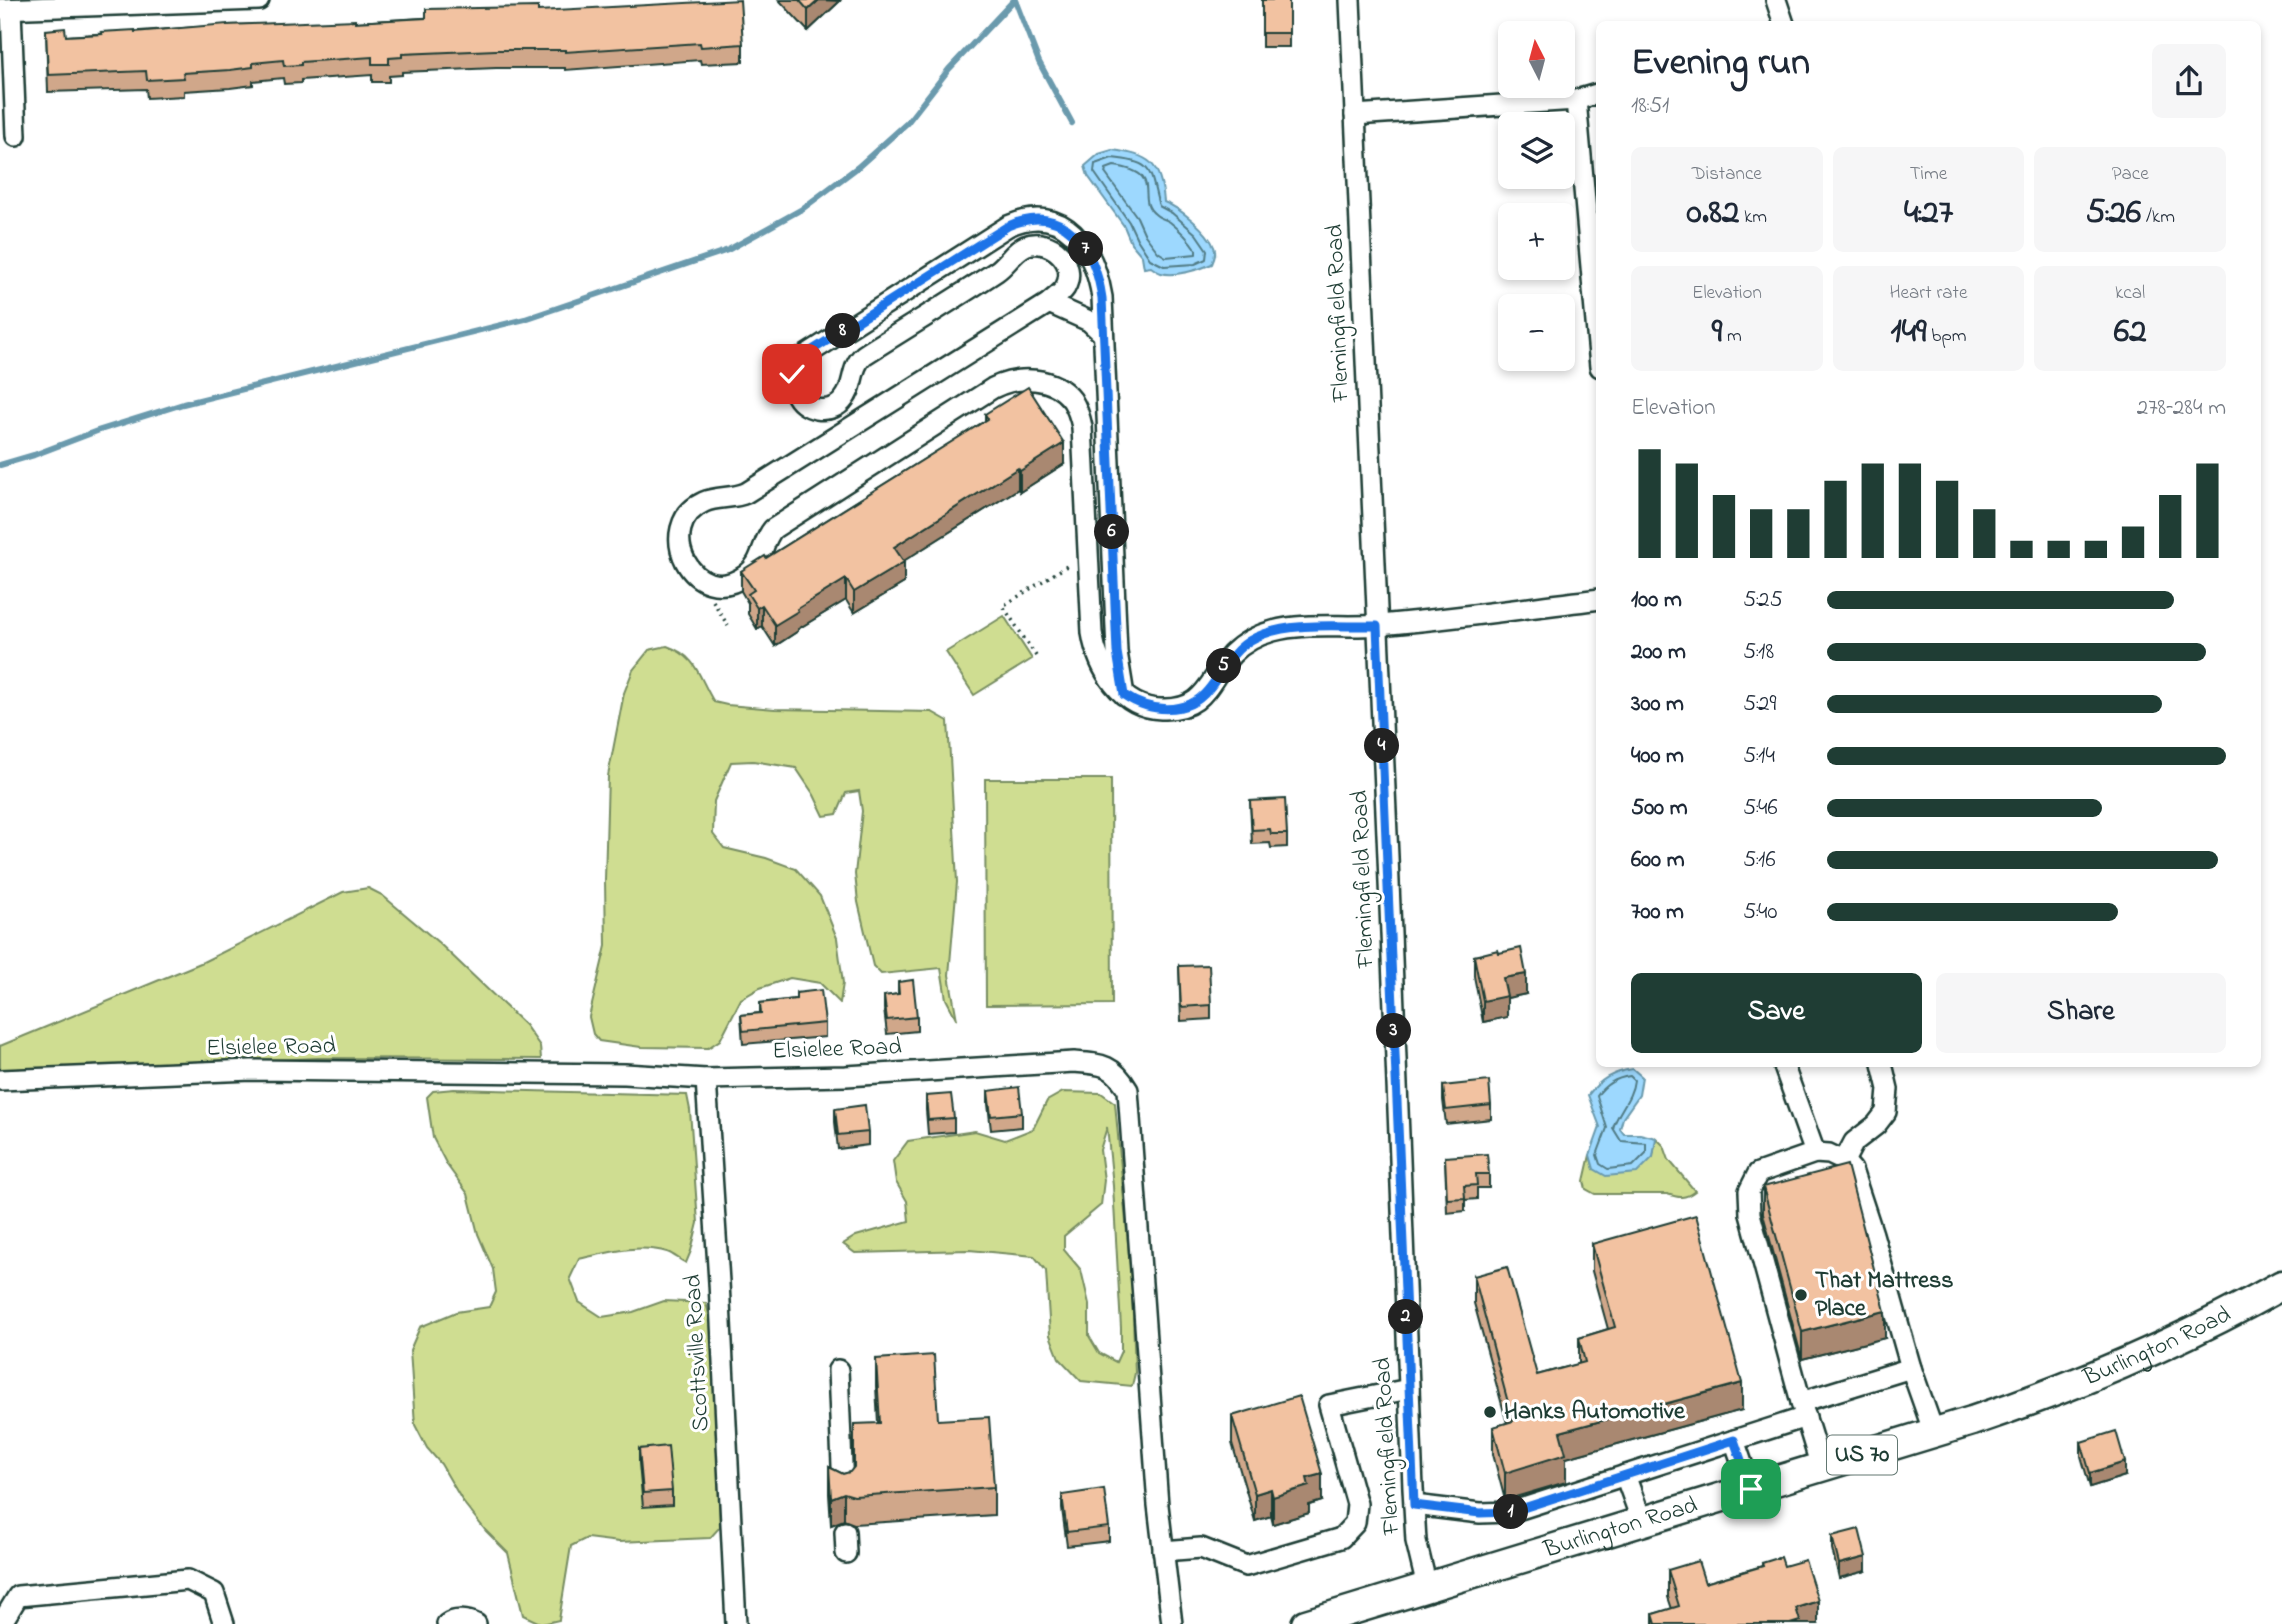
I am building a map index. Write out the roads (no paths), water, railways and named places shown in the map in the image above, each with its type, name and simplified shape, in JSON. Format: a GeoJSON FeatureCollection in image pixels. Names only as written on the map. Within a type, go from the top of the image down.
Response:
{"type":"FeatureCollection","features":[{"type":"Feature","properties":{"kind":"highway","name":"Burlington Road"},"geometry":{"type":"LineString","coordinates":[[1306,1624],[1348,1618],[1427,1587],[2038,1399],[2167,1346],[2282,1285]]}},
{"type":"Feature","properties":{"kind":"street"},"geometry":{"type":"LineString","coordinates":[[16,136],[6,9],[259,0]]}},
{"type":"Feature","properties":{"kind":"street","name":"Flemingfield Road"},"geometry":{"type":"LineString","coordinates":[[1350,0],[1414,1505],[1416,1541],[1427,1587]]}},
{"type":"Feature","properties":{"kind":"street"},"geometry":{"type":"LineString","coordinates":[[1776,0],[1780,21]]}},
{"type":"Feature","properties":{"kind":"street"},"geometry":{"type":"LineString","coordinates":[[1355,115],[1576,100],[1596,94]]}},
{"type":"Feature","properties":{"kind":"street"},"geometry":{"type":"LineString","coordinates":[[1576,100],[1596,322]]}},
{"type":"Feature","properties":{"kind":"street"},"geometry":{"type":"LineString","coordinates":[[1124,695],[1117,652],[1103,334],[1097,270],[1075,234],[1053,222],[1029,219],[1008,226],[803,356],[792,374],[796,395],[802,403],[811,408],[829,409],[839,404],[845,398],[854,366],[864,355],[1001,268],[1024,246],[1045,244],[1057,250],[1068,268],[1064,290],[1049,303],[746,493],[738,497],[703,502],[685,519],[681,530],[680,545],[687,567],[696,576],[717,584],[729,583],[749,573],[756,566],[768,535],[774,529],[993,388],[1016,379],[1031,379],[1048,383],[1062,391],[1078,411],[1082,427],[1095,650],[1103,668],[1124,695],[1135,703],[1150,708],[1174,708],[1201,697],[1232,654],[1245,643],[1262,635],[1292,628],[1377,626],[1596,599]]}},
{"type":"Feature","properties":{"kind":"street"},"geometry":{"type":"LineString","coordinates":[[1049,303],[1089,321],[1103,334]]}},
{"type":"Feature","properties":{"kind":"street","name":"Elsielee Road"},"geometry":{"type":"LineString","coordinates":[[0,1080],[252,1070],[625,1074],[706,1079],[846,1076],[1074,1062],[1100,1064],[1116,1071],[1128,1090],[1163,1551],[1172,1624]]}},
{"type":"Feature","properties":{"kind":"street"},"geometry":{"type":"LineString","coordinates":[[1784,1067],[1815,1153]]}},
{"type":"Feature","properties":{"kind":"street"},"geometry":{"type":"LineString","coordinates":[[1844,1161],[1854,1142],[1876,1125],[1886,1112],[1888,1090],[1883,1067]]}},
{"type":"Feature","properties":{"kind":"street","name":"Scottsville Road"},"geometry":{"type":"LineString","coordinates":[[706,1079],[736,1624]]}},
{"type":"Feature","properties":{"kind":"street"},"geometry":{"type":"LineString","coordinates":[[1821,1467],[1750,1214],[1749,1191],[1758,1173],[1815,1153],[1829,1154],[1844,1161],[1852,1170],[1911,1368],[1934,1433]]}},
{"type":"Feature","properties":{"kind":"street"},"geometry":{"type":"LineString","coordinates":[[1414,1505],[1480,1513],[1511,1512],[1734,1440],[1804,1409],[1911,1368]]}},
{"type":"Feature","properties":{"kind":"street"},"geometry":{"type":"LineString","coordinates":[[838,1370],[843,1489]]}},
{"type":"Feature","properties":{"kind":"street"},"geometry":{"type":"LineString","coordinates":[[1163,1551],[1201,1548],[1246,1566],[1341,1538],[1355,1523],[1357,1504],[1329,1405],[1409,1389]]}},
{"type":"Feature","properties":{"kind":"street"},"geometry":{"type":"LineString","coordinates":[[1734,1440],[1751,1489]]}},
{"type":"Feature","properties":{"kind":"street"},"geometry":{"type":"LineString","coordinates":[[1625,1475],[1642,1522]]}},
{"type":"Feature","properties":{"kind":"street"},"geometry":{"type":"LineString","coordinates":[[845,1532],[846,1553]]}},
{"type":"Feature","properties":{"kind":"street"},"geometry":{"type":"LineString","coordinates":[[1,1624],[18,1596],[188,1580],[214,1593],[224,1624]]}},
{"type":"Feature","properties":{"kind":"street"},"geometry":{"type":"LineString","coordinates":[[447,1624],[452,1621],[470,1621],[476,1624]]}},
{"type":"Feature","properties":{"kind":"water"},"geometry":{"type":"Polygon","coordinates":[[[1112,150],[1144,158],[1151,163],[1160,178],[1164,202],[1193,221],[1211,241],[1215,251],[1212,264],[1194,271],[1173,274],[1160,273],[1151,267],[1144,268],[1142,256],[1088,176],[1085,166],[1099,154],[1112,150]]]}},
{"type":"Feature","properties":{"kind":"water"},"geometry":{"type":"Polygon","coordinates":[[[1633,1069],[1642,1077],[1639,1095],[1623,1118],[1620,1129],[1624,1134],[1656,1138],[1653,1157],[1637,1173],[1606,1176],[1594,1169],[1590,1155],[1600,1127],[1588,1095],[1608,1077],[1633,1069]]]}},
{"type":"Feature","properties":{"kind":"waterway"},"geometry":{"type":"LineString","coordinates":[[0,465],[183,404],[525,319],[728,250],[802,209],[858,167],[907,123],[949,69],[1014,0]]}},
{"type":"Feature","properties":{"kind":"waterway"},"geometry":{"type":"LineString","coordinates":[[1015,0],[1039,62],[1072,123]]}},
{"type":"Feature","properties":{"kind":"place","name":"That Mattress Place"},"geometry":{"type":"Point","coordinates":[1801,1295]}},
{"type":"Feature","properties":{"kind":"place","name":"Hanks Automotive"},"geometry":{"type":"Point","coordinates":[1490,1412]}}]}
